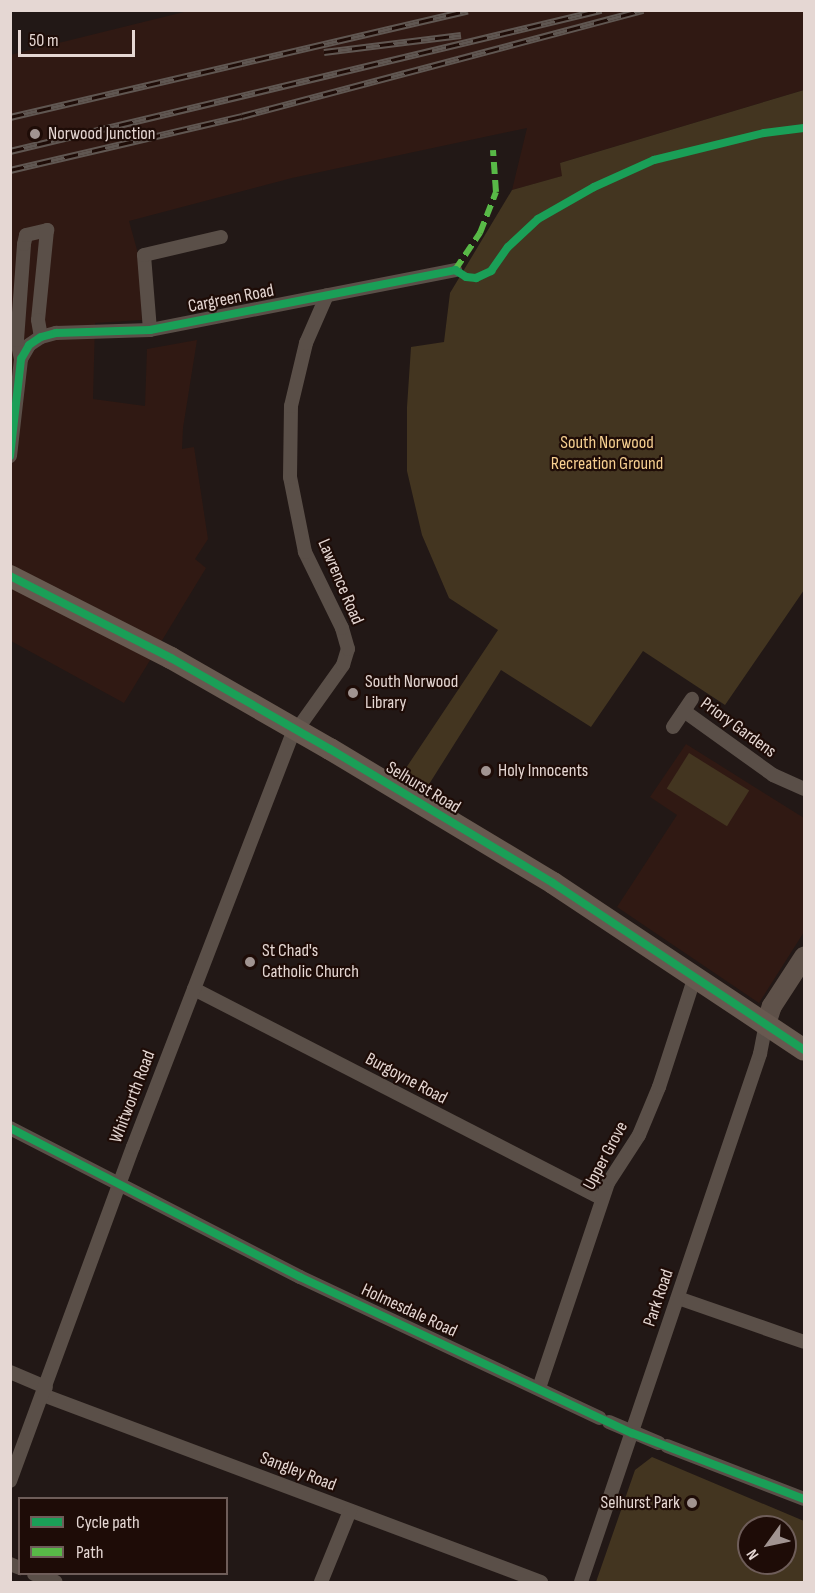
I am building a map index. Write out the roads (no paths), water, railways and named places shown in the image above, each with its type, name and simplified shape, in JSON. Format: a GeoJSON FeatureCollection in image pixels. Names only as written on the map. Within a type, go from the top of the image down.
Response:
{"type":"FeatureCollection","features":[{"type":"Feature","properties":{"kind":"main road","name":"Selhurst Road"},"geometry":{"type":"LineString","coordinates":[[10,576],[171,658],[297,730],[553,883],[804,1050]]}},
{"type":"Feature","properties":{"kind":"street"},"geometry":{"type":"LineString","coordinates":[[10,456],[21,358],[17,340],[24,244],[26,235],[47,230],[38,320],[41,337],[29,345],[21,358]]}},
{"type":"Feature","properties":{"kind":"street"},"geometry":{"type":"LineString","coordinates":[[150,330],[144,255],[221,237]]}},
{"type":"Feature","properties":{"kind":"street","name":"Cargreen Road"},"geometry":{"type":"LineString","coordinates":[[41,337],[56,333],[150,330],[454,270]]}},
{"type":"Feature","properties":{"kind":"street","name":"Lawrence Road"},"geometry":{"type":"LineString","coordinates":[[297,730],[344,665],[348,649],[342,628],[305,552],[290,477],[291,405],[306,343],[327,296]]}},
{"type":"Feature","properties":{"kind":"street","name":"Priory Gardens"},"geometry":{"type":"LineString","coordinates":[[673,727],[692,699]]}},
{"type":"Feature","properties":{"kind":"street","name":"Priory Gardens"},"geometry":{"type":"LineString","coordinates":[[684,711],[765,770],[804,789]]}},
{"type":"Feature","properties":{"kind":"street","name":"Whitworth Road"},"geometry":{"type":"LineString","coordinates":[[10,1481],[194,989],[280,765],[297,730]]}},
{"type":"Feature","properties":{"kind":"street"},"geometry":{"type":"LineString","coordinates":[[766,1024],[772,1006],[804,957]]}},
{"type":"Feature","properties":{"kind":"street","name":"Upper Grove"},"geometry":{"type":"LineString","coordinates":[[539,1388],[602,1200],[612,1175],[639,1136],[659,1087],[695,976]]}},
{"type":"Feature","properties":{"kind":"street","name":"Burgoyne Road"},"geometry":{"type":"LineString","coordinates":[[194,989],[602,1200]]}},
{"type":"Feature","properties":{"kind":"street","name":"Park Road"},"geometry":{"type":"LineString","coordinates":[[581,1582],[760,1054],[766,1024]]}},
{"type":"Feature","properties":{"kind":"street","name":"Holmesdale Road"},"geometry":{"type":"LineString","coordinates":[[10,1128],[300,1277],[604,1420],[632,1433],[804,1499]]}},
{"type":"Feature","properties":{"kind":"street"},"geometry":{"type":"LineString","coordinates":[[678,1298],[804,1342]]}},
{"type":"Feature","properties":{"kind":"street","name":"Sangley Road"},"geometry":{"type":"LineString","coordinates":[[10,1372],[45,1391],[350,1511],[541,1582]]}},
{"type":"Feature","properties":{"kind":"street"},"geometry":{"type":"LineString","coordinates":[[321,1582],[350,1511]]}},
{"type":"Feature","properties":{"kind":"street"},"geometry":{"type":"LineString","coordinates":[[37,1575],[56,1582]]}},
{"type":"Feature","properties":{"kind":"railway"},"geometry":{"type":"LineString","coordinates":[[10,117],[468,10]]}},
{"type":"Feature","properties":{"kind":"railway"},"geometry":{"type":"LineString","coordinates":[[10,151],[601,10]]}},
{"type":"Feature","properties":{"kind":"railway"},"geometry":{"type":"LineString","coordinates":[[10,170],[242,116],[643,10]]}},
{"type":"Feature","properties":{"kind":"railway"},"geometry":{"type":"LineString","coordinates":[[324,52],[461,35]]}},
{"type":"Feature","properties":{"kind":"place","name":"Norwood Junction"},"geometry":{"type":"Point","coordinates":[35,134]}},
{"type":"Feature","properties":{"kind":"place","name":"South Norwood Library"},"geometry":{"type":"Point","coordinates":[353,693]}},
{"type":"Feature","properties":{"kind":"place","name":"Holy Innocents"},"geometry":{"type":"Point","coordinates":[486,771]}},
{"type":"Feature","properties":{"kind":"place","name":"St Chad's Catholic Church"},"geometry":{"type":"Point","coordinates":[250,962]}},
{"type":"Feature","properties":{"kind":"place","name":"Selhurst Park"},"geometry":{"type":"Point","coordinates":[692,1503]}},
{"type":"Feature","properties":{"kind":"park label","name":"South Norwood Recreation Ground"},"geometry":{"type":"Point","coordinates":[607,454]}}]}
